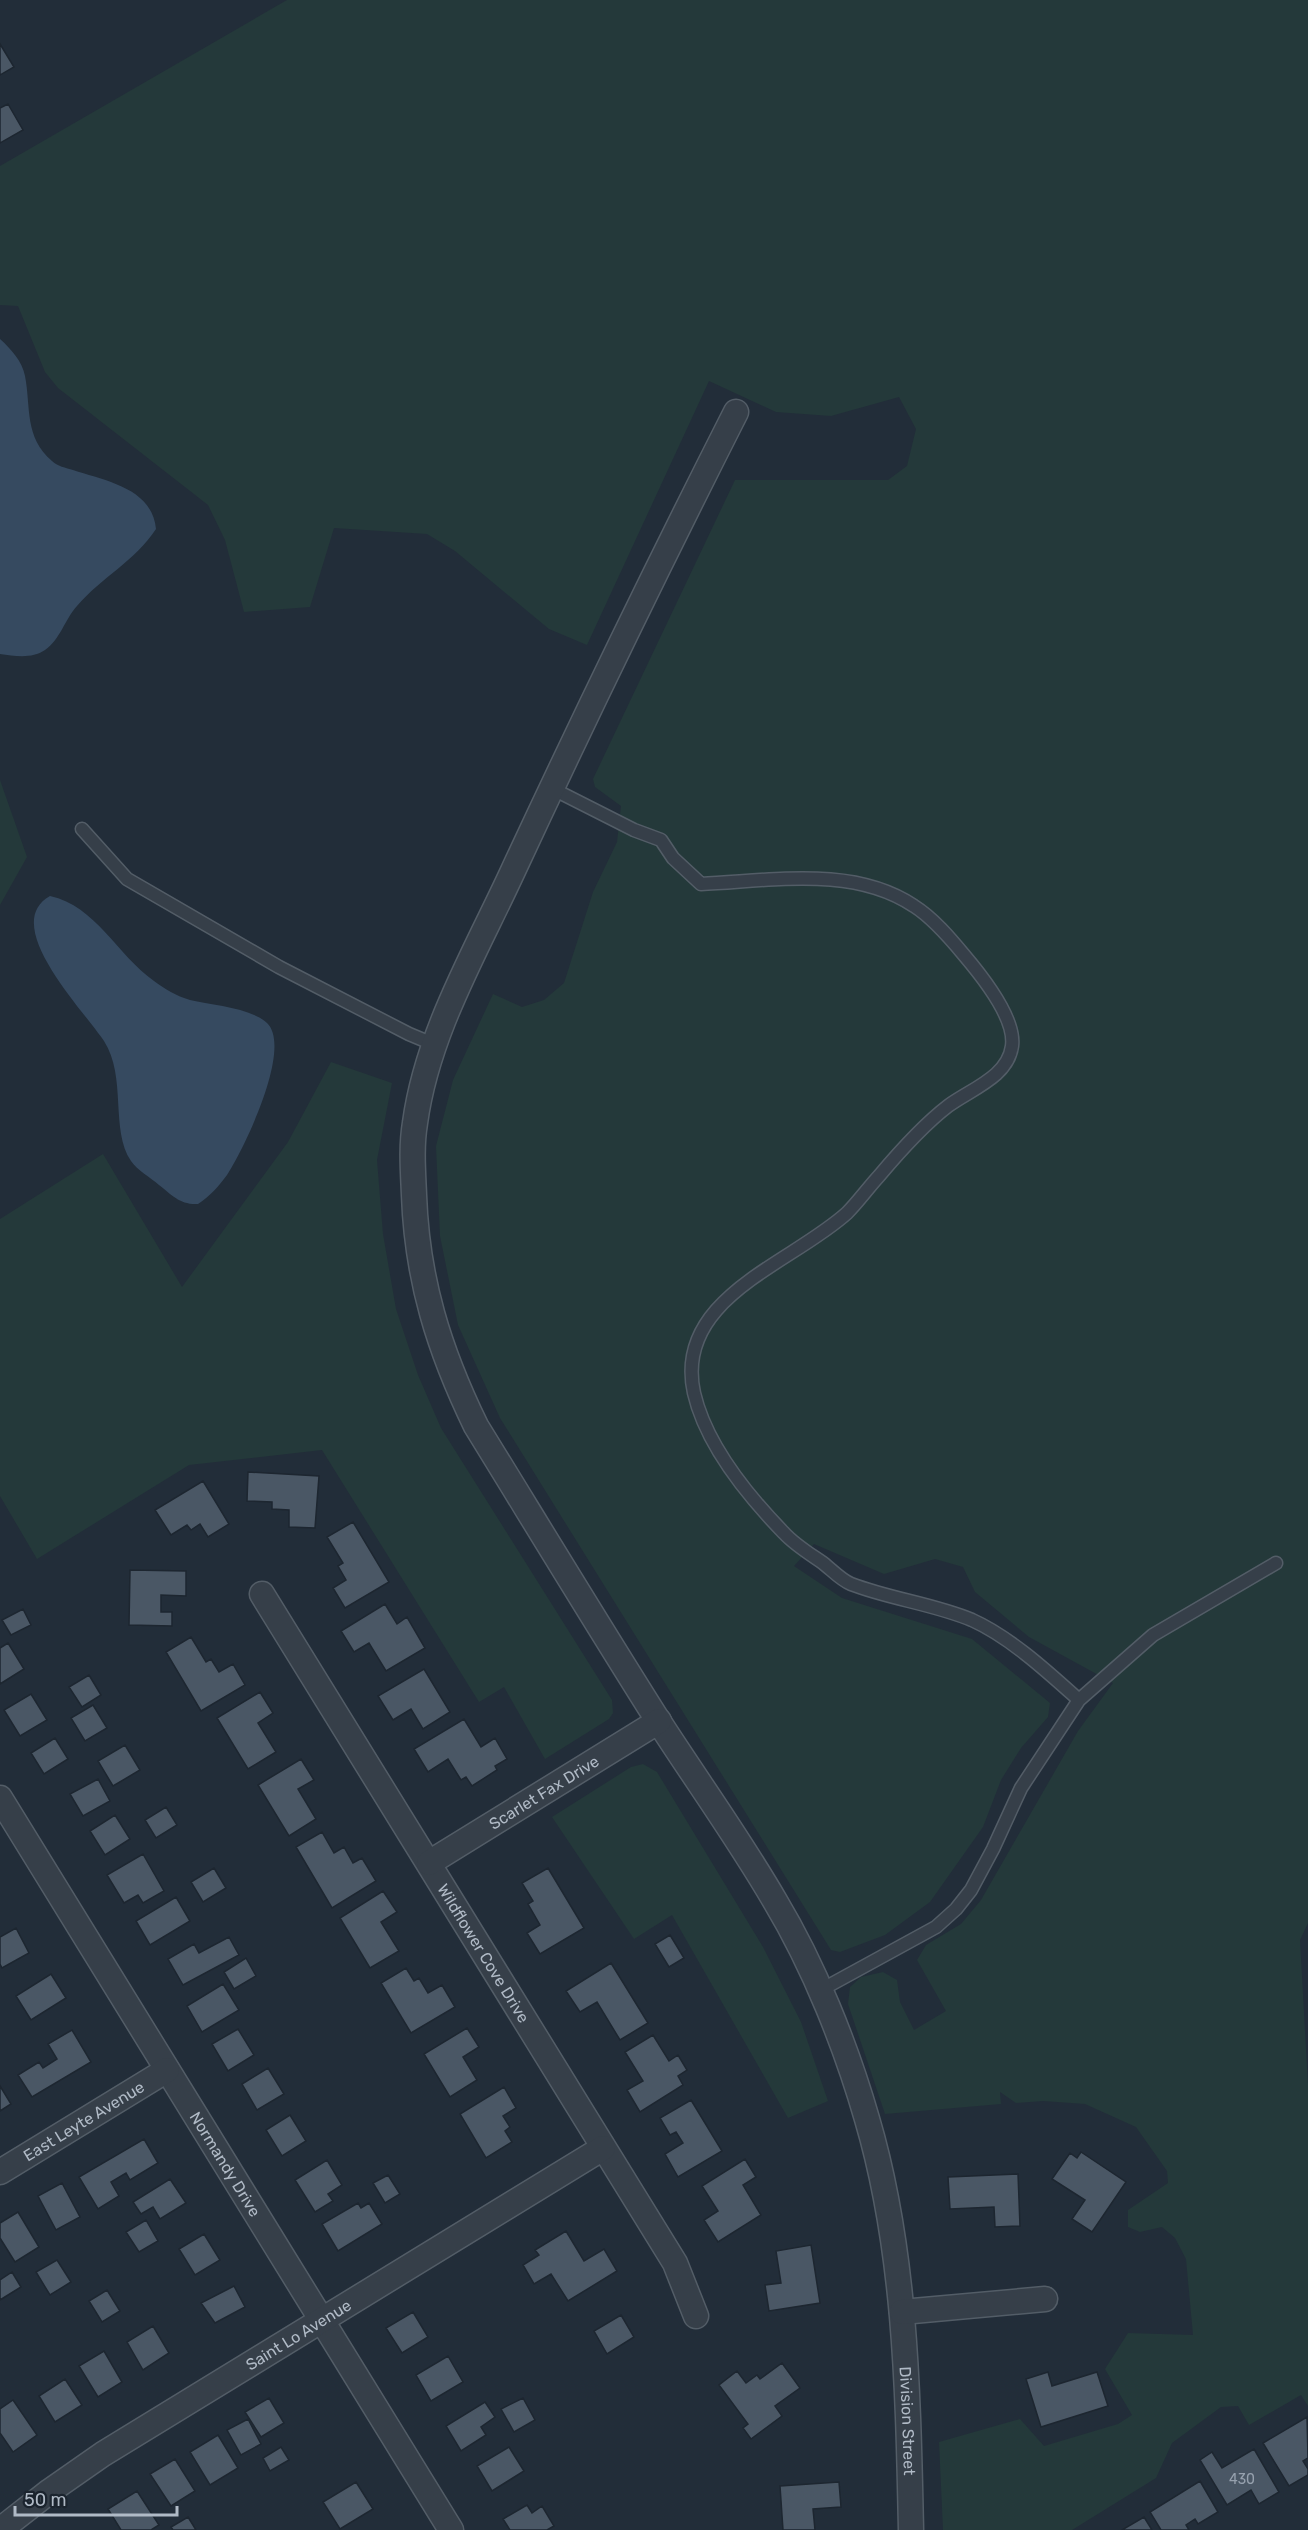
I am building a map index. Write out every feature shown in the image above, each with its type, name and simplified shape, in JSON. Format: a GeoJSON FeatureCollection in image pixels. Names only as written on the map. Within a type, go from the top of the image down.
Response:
{"type":"FeatureCollection","features":[{"type":"Feature","properties":{"kind":"street","name":"Division Street"},"geometry":{"type":"LineString","coordinates":[[736,412],[551,788],[433,1044],[414,1124],[412,1160],[415,1228],[421,1271],[435,1328],[453,1378],[476,1426],[659,1721],[776,1903],[819,1991],[848,2059],[870,2130],[896,2260],[902,2312],[910,2530]]}},
{"type":"Feature","properties":{"kind":"street","name":"Wildflower Cove Drive"},"geometry":{"type":"LineString","coordinates":[[262,1594],[675,2263],[696,2316]]}},
{"type":"Feature","properties":{"kind":"street","name":"Scarlet Fax Drive"},"geometry":{"type":"LineString","coordinates":[[429,1863],[659,1721]]}},
{"type":"Feature","properties":{"kind":"street","name":"Normandy Drive"},"geometry":{"type":"LineString","coordinates":[[4,1814],[167,2070],[451,2530]]}},
{"type":"Feature","properties":{"kind":"street","name":"East Leyte Avenue"},"geometry":{"type":"LineString","coordinates":[[0,2172],[167,2070]]}},
{"type":"Feature","properties":{"kind":"street","name":"Saint Lo Avenue"},"geometry":{"type":"LineString","coordinates":[[0,2530],[103,2454],[603,2148]]}},
{"type":"Feature","properties":{"kind":"street"},"geometry":{"type":"LineString","coordinates":[[902,2312],[1045,2299]]}},
{"type":"Feature","properties":{"kind":"lane"},"geometry":{"type":"LineString","coordinates":[[551,788],[634,830],[661,840],[673,858],[702,884],[848,880],[888,892],[917,908],[953,942],[983,977],[1011,1027],[1013,1042],[1009,1058],[1001,1071],[948,1106],[920,1131],[848,1211],[814,1239],[753,1276],[724,1302],[703,1325],[690,1366],[694,1393],[702,1420],[722,1456],[786,1535],[848,1583],[974,1621],[1022,1652],[1079,1700]]}},
{"type":"Feature","properties":{"kind":"lane"},"geometry":{"type":"LineString","coordinates":[[82,828],[127,879],[136,885],[279,968],[433,1044]]}},
{"type":"Feature","properties":{"kind":"lane"},"geometry":{"type":"LineString","coordinates":[[819,1991],[936,1927],[956,1909],[971,1890],[989,1857],[1021,1788],[1079,1700],[1153,1635],[1276,1563]]}},
{"type":"Feature","properties":{"kind":"green space"},"geometry":{"type":"Polygon","coordinates":[[[287,0],[1308,0],[1308,1923],[1300,1940],[1308,2085],[1308,2406],[1301,2395],[1249,2425],[1238,2406],[1221,2407],[1172,2443],[1156,2478],[1072,2530],[943,2530],[939,2442],[1020,2419],[1044,2446],[1118,2424],[1132,2415],[1105,2369],[1128,2333],[1193,2335],[1186,2259],[1175,2238],[1162,2227],[1140,2232],[1128,2227],[1128,2210],[1168,2183],[1167,2171],[1136,2127],[1085,2104],[1043,2101],[1016,2103],[1000,2092],[1001,2104],[885,2114],[848,2004],[850,1987],[861,1977],[883,1972],[897,1980],[900,2002],[914,2030],[946,2011],[917,1960],[926,1945],[961,1924],[981,1900],[1078,1731],[1113,1683],[1029,1637],[975,1592],[963,1567],[935,1559],[884,1574],[814,1544],[794,1566],[842,1598],[972,1639],[1050,1703],[1048,1717],[1021,1748],[1001,1780],[983,1827],[930,1902],[885,1935],[840,1952],[831,1950],[500,1418],[458,1325],[440,1236],[436,1146],[453,1080],[493,994],[522,1007],[544,1000],[564,983],[593,892],[617,842],[621,806],[595,787],[593,779],[735,480],[888,480],[907,466],[916,429],[899,397],[831,416],[776,412],[709,381],[587,645],[549,629],[455,551],[427,534],[334,528],[310,607],[244,612],[225,540],[208,505],[58,388],[45,372],[18,306],[0,305],[0,166],[287,0]]]}},
{"type":"Feature","properties":{"kind":"green space"},"geometry":{"type":"Polygon","coordinates":[[[0,780],[27,857],[0,905],[0,780]]]}},
{"type":"Feature","properties":{"kind":"green space"},"geometry":{"type":"Polygon","coordinates":[[[331,1062],[392,1083],[377,1160],[383,1234],[396,1309],[418,1375],[441,1428],[612,1700],[613,1713],[609,1719],[545,1759],[504,1687],[479,1702],[322,1450],[189,1465],[37,1559],[0,1496],[0,1219],[103,1154],[182,1287],[288,1142],[331,1062]]]}},
{"type":"Feature","properties":{"kind":"green space"},"geometry":{"type":"Polygon","coordinates":[[[643,1764],[657,1772],[763,1947],[801,2022],[828,2101],[788,2118],[672,1915],[634,1939],[552,1817],[631,1767],[643,1764]]]}},
{"type":"Feature","properties":{"kind":"water"},"geometry":{"type":"Polygon","coordinates":[[[0,339],[16,356],[24,371],[30,421],[43,452],[59,466],[113,483],[137,495],[153,515],[156,529],[128,560],[77,606],[50,646],[40,653],[29,656],[0,654],[0,339]]]}},
{"type":"Feature","properties":{"kind":"water"},"geometry":{"type":"Polygon","coordinates":[[[50,896],[66,901],[93,920],[141,970],[167,989],[190,1000],[251,1014],[267,1023],[273,1036],[274,1054],[263,1099],[244,1144],[227,1175],[214,1191],[198,1204],[186,1203],[172,1196],[131,1161],[121,1134],[115,1071],[111,1055],[104,1041],[49,966],[39,945],[34,926],[37,909],[50,896]]]}},
{"type":"Feature","properties":{"kind":"building"},"geometry":{"type":"Polygon","coordinates":[[[0,44],[14,67],[0,75],[0,44]]]}},
{"type":"Feature","properties":{"kind":"building"},"geometry":{"type":"Polygon","coordinates":[[[8,104],[23,130],[0,143],[0,108],[8,104]]]}},
{"type":"Feature","properties":{"kind":"building"},"geometry":{"type":"Polygon","coordinates":[[[248,1472],[319,1476],[315,1528],[289,1527],[289,1510],[272,1509],[272,1502],[247,1501],[248,1472]]]}},
{"type":"Feature","properties":{"kind":"building"},"geometry":{"type":"Polygon","coordinates":[[[203,1481],[229,1524],[208,1537],[200,1524],[191,1530],[187,1525],[171,1535],[155,1510],[203,1481]]]}},
{"type":"Feature","properties":{"kind":"building"},"geometry":{"type":"Polygon","coordinates":[[[353,1522],[389,1582],[345,1608],[333,1588],[346,1580],[338,1566],[343,1563],[327,1537],[353,1522]]]}},
{"type":"Feature","properties":{"kind":"building"},"geometry":{"type":"Polygon","coordinates":[[[130,1570],[186,1571],[186,1596],[161,1595],[161,1612],[172,1612],[172,1626],[129,1625],[130,1570]]]}},
{"type":"Feature","properties":{"kind":"building"},"geometry":{"type":"Polygon","coordinates":[[[385,1604],[397,1624],[407,1617],[425,1648],[386,1671],[369,1643],[354,1652],[341,1631],[385,1604]]]}},
{"type":"Feature","properties":{"kind":"building"},"geometry":{"type":"Polygon","coordinates":[[[23,1609],[31,1625],[11,1635],[2,1620],[23,1609]]]}},
{"type":"Feature","properties":{"kind":"building"},"geometry":{"type":"Polygon","coordinates":[[[191,1637],[206,1662],[211,1659],[219,1672],[233,1664],[245,1685],[201,1711],[166,1652],[191,1637]]]}},
{"type":"Feature","properties":{"kind":"building"},"geometry":{"type":"Polygon","coordinates":[[[8,1643],[24,1669],[0,1684],[0,1648],[8,1643]]]}},
{"type":"Feature","properties":{"kind":"building"},"geometry":{"type":"Polygon","coordinates":[[[424,1669],[450,1712],[423,1729],[411,1709],[393,1720],[378,1696],[424,1669]]]}},
{"type":"Feature","properties":{"kind":"building"},"geometry":{"type":"Polygon","coordinates":[[[89,1675],[101,1695],[82,1707],[69,1687],[89,1675]]]}},
{"type":"Feature","properties":{"kind":"building"},"geometry":{"type":"Polygon","coordinates":[[[260,1692],[273,1713],[258,1723],[276,1752],[248,1769],[217,1718],[260,1692]]]}},
{"type":"Feature","properties":{"kind":"building"},"geometry":{"type":"Polygon","coordinates":[[[31,1694],[47,1720],[20,1736],[4,1710],[31,1694]]]}},
{"type":"Feature","properties":{"kind":"building"},"geometry":{"type":"Polygon","coordinates":[[[93,1705],[107,1728],[85,1741],[71,1718],[93,1705]]]}},
{"type":"Feature","properties":{"kind":"building"},"geometry":{"type":"Polygon","coordinates":[[[464,1719],[481,1747],[495,1738],[507,1759],[495,1766],[497,1770],[472,1786],[466,1777],[461,1780],[448,1759],[428,1772],[414,1749],[464,1719]]]}},
{"type":"Feature","properties":{"kind":"building"},"geometry":{"type":"Polygon","coordinates":[[[55,1738],[68,1759],[44,1774],[31,1753],[55,1738]]]}},
{"type":"Feature","properties":{"kind":"building"},"geometry":{"type":"Polygon","coordinates":[[[125,1745],[140,1770],[113,1786],[98,1761],[125,1745]]]}},
{"type":"Feature","properties":{"kind":"building"},"geometry":{"type":"Polygon","coordinates":[[[301,1759],[314,1780],[298,1789],[316,1819],[289,1836],[258,1785],[301,1759]]]}},
{"type":"Feature","properties":{"kind":"building"},"geometry":{"type":"Polygon","coordinates":[[[98,1779],[110,1801],[83,1816],[70,1794],[98,1779]]]}},
{"type":"Feature","properties":{"kind":"building"},"geometry":{"type":"Polygon","coordinates":[[[166,1807],[177,1825],[156,1838],[145,1820],[166,1807]]]}},
{"type":"Feature","properties":{"kind":"building"},"geometry":{"type":"Polygon","coordinates":[[[115,1815],[130,1839],[105,1855],[90,1831],[115,1815]]]}},
{"type":"Feature","properties":{"kind":"building"},"geometry":{"type":"Polygon","coordinates":[[[322,1832],[334,1853],[344,1847],[353,1863],[362,1858],[376,1881],[332,1908],[296,1847],[322,1832]]]}},
{"type":"Feature","properties":{"kind":"building"},"geometry":{"type":"Polygon","coordinates":[[[143,1854],[164,1891],[143,1903],[138,1895],[124,1903],[107,1875],[143,1854]]]}},
{"type":"Feature","properties":{"kind":"building"},"geometry":{"type":"Polygon","coordinates":[[[214,1868],[226,1888],[203,1902],[191,1882],[214,1868]]]}},
{"type":"Feature","properties":{"kind":"building"},"geometry":{"type":"Polygon","coordinates":[[[548,1868],[584,1928],[540,1954],[527,1933],[540,1925],[528,1904],[533,1901],[522,1883],[548,1868]]]}},
{"type":"Feature","properties":{"kind":"building"},"geometry":{"type":"Polygon","coordinates":[[[383,1891],[397,1912],[381,1922],[399,1951],[370,1968],[340,1918],[383,1891]]]}},
{"type":"Feature","properties":{"kind":"building"},"geometry":{"type":"Polygon","coordinates":[[[176,1897],[190,1921],[150,1945],[136,1921],[176,1897]]]}},
{"type":"Feature","properties":{"kind":"building"},"geometry":{"type":"Polygon","coordinates":[[[16,1928],[29,1953],[2,1968],[0,1937],[16,1928]]]}},
{"type":"Feature","properties":{"kind":"building"},"geometry":{"type":"Polygon","coordinates":[[[670,1935],[684,1958],[669,1967],[655,1944],[670,1935]]]}},
{"type":"Feature","properties":{"kind":"building"},"geometry":{"type":"Polygon","coordinates":[[[229,1937],[239,1955],[183,1985],[168,1959],[194,1944],[199,1953],[229,1937]]]}},
{"type":"Feature","properties":{"kind":"building"},"geometry":{"type":"Polygon","coordinates":[[[246,1958],[256,1976],[234,1989],[224,1972],[246,1958]]]}},
{"type":"Feature","properties":{"kind":"building"},"geometry":{"type":"Polygon","coordinates":[[[611,1963],[648,2023],[620,2040],[597,2002],[580,2012],[566,1991],[611,1963]]]}},
{"type":"Feature","properties":{"kind":"building"},"geometry":{"type":"Polygon","coordinates":[[[406,1968],[414,1981],[419,1978],[428,1993],[442,1985],[455,2007],[411,2033],[381,1983],[406,1968]]]}},
{"type":"Feature","properties":{"kind":"building"},"geometry":{"type":"Polygon","coordinates":[[[51,1974],[66,1998],[31,2020],[16,1996],[51,1974]]]}},
{"type":"Feature","properties":{"kind":"building"},"geometry":{"type":"Polygon","coordinates":[[[223,1984],[239,2010],[202,2032],[187,2006],[223,1984]]]}},
{"type":"Feature","properties":{"kind":"building"},"geometry":{"type":"Polygon","coordinates":[[[467,2028],[479,2047],[463,2057],[477,2080],[450,2097],[424,2054],[467,2028]]]}},
{"type":"Feature","properties":{"kind":"building"},"geometry":{"type":"Polygon","coordinates":[[[238,2029],[254,2055],[228,2071],[212,2044],[238,2029]]]}},
{"type":"Feature","properties":{"kind":"building"},"geometry":{"type":"Polygon","coordinates":[[[72,2030],[91,2062],[32,2097],[18,2075],[39,2062],[43,2068],[57,2059],[48,2044],[72,2030]]]}},
{"type":"Feature","properties":{"kind":"building"},"geometry":{"type":"Polygon","coordinates":[[[653,2035],[669,2061],[678,2055],[687,2070],[678,2076],[683,2085],[640,2112],[627,2090],[643,2081],[625,2052],[653,2035]]]}},
{"type":"Feature","properties":{"kind":"building"},"geometry":{"type":"Polygon","coordinates":[[[268,2068],[284,2094],[257,2110],[242,2084],[268,2068]]]}},
{"type":"Feature","properties":{"kind":"building"},"geometry":{"type":"Polygon","coordinates":[[[0,2086],[11,2104],[0,2111],[0,2086]]]}},
{"type":"Feature","properties":{"kind":"building"},"geometry":{"type":"Polygon","coordinates":[[[504,2087],[516,2108],[503,2116],[510,2127],[505,2131],[512,2142],[486,2158],[460,2114],[504,2087]]]}},
{"type":"Feature","properties":{"kind":"building"},"geometry":{"type":"Polygon","coordinates":[[[691,2100],[722,2151],[678,2177],[665,2154],[683,2143],[676,2132],[670,2135],[660,2118],[691,2100]]]}},
{"type":"Feature","properties":{"kind":"building"},"geometry":{"type":"Polygon","coordinates":[[[290,2115],[306,2141],[282,2156],[266,2130],[290,2115]]]}},
{"type":"Feature","properties":{"kind":"building"},"geometry":{"type":"Polygon","coordinates":[[[144,2139],[158,2163],[130,2180],[126,2173],[111,2182],[119,2196],[98,2209],[79,2177],[144,2139]]]}},
{"type":"Feature","properties":{"kind":"building"},"geometry":{"type":"Polygon","coordinates":[[[1081,2152],[1126,2182],[1092,2232],[1072,2219],[1085,2200],[1052,2179],[1070,2153],[1077,2158],[1081,2152]]]}},
{"type":"Feature","properties":{"kind":"building"},"geometry":{"type":"Polygon","coordinates":[[[745,2159],[756,2177],[743,2185],[761,2215],[718,2242],[704,2220],[718,2211],[702,2186],[745,2159]]]}},
{"type":"Feature","properties":{"kind":"building"},"geometry":{"type":"Polygon","coordinates":[[[327,2160],[342,2185],[328,2194],[333,2201],[315,2212],[295,2180],[327,2160]]]}},
{"type":"Feature","properties":{"kind":"building"},"geometry":{"type":"Polygon","coordinates":[[[1018,2174],[1020,2226],[995,2227],[994,2207],[950,2209],[948,2177],[1018,2174]]]}},
{"type":"Feature","properties":{"kind":"building"},"geometry":{"type":"Polygon","coordinates":[[[388,2175],[400,2194],[385,2203],[373,2183],[388,2175]]]}},
{"type":"Feature","properties":{"kind":"building"},"geometry":{"type":"Polygon","coordinates":[[[170,2179],[186,2203],[160,2219],[153,2207],[141,2214],[133,2202],[170,2179]]]}},
{"type":"Feature","properties":{"kind":"building"},"geometry":{"type":"Polygon","coordinates":[[[62,2183],[80,2217],[56,2230],[38,2196],[62,2183]]]}},
{"type":"Feature","properties":{"kind":"building"},"geometry":{"type":"Polygon","coordinates":[[[358,2203],[361,2208],[369,2203],[382,2224],[338,2251],[322,2224],[358,2203]]]}},
{"type":"Feature","properties":{"kind":"building"},"geometry":{"type":"Polygon","coordinates":[[[18,2212],[39,2247],[15,2262],[0,2238],[0,2223],[18,2212]]]}},
{"type":"Feature","properties":{"kind":"building"},"geometry":{"type":"Polygon","coordinates":[[[146,2220],[158,2241],[139,2252],[126,2232],[146,2220]]]}},
{"type":"Feature","properties":{"kind":"building"},"geometry":{"type":"Polygon","coordinates":[[[566,2231],[584,2261],[604,2249],[617,2271],[568,2301],[551,2274],[534,2284],[523,2265],[539,2255],[535,2250],[566,2231]]]}},
{"type":"Feature","properties":{"kind":"building"},"geometry":{"type":"Polygon","coordinates":[[[204,2234],[220,2260],[195,2275],[179,2249],[204,2234]]]}},
{"type":"Feature","properties":{"kind":"building"},"geometry":{"type":"Polygon","coordinates":[[[811,2245],[820,2303],[769,2311],[765,2285],[781,2283],[776,2251],[811,2245]]]}},
{"type":"Feature","properties":{"kind":"building"},"geometry":{"type":"Polygon","coordinates":[[[57,2260],[71,2282],[50,2295],[36,2272],[57,2260]]]}},
{"type":"Feature","properties":{"kind":"building"},"geometry":{"type":"Polygon","coordinates":[[[12,2272],[21,2287],[0,2300],[0,2280],[12,2272]]]}},
{"type":"Feature","properties":{"kind":"building"},"geometry":{"type":"Polygon","coordinates":[[[234,2286],[245,2307],[215,2323],[201,2303],[234,2286]]]}},
{"type":"Feature","properties":{"kind":"building"},"geometry":{"type":"Polygon","coordinates":[[[107,2290],[120,2311],[102,2322],[89,2301],[107,2290]]]}},
{"type":"Feature","properties":{"kind":"building"},"geometry":{"type":"Polygon","coordinates":[[[413,2312],[428,2337],[402,2353],[386,2328],[413,2312]]]}},
{"type":"Feature","properties":{"kind":"building"},"geometry":{"type":"Polygon","coordinates":[[[621,2315],[634,2337],[607,2354],[594,2331],[621,2315]]]}},
{"type":"Feature","properties":{"kind":"building"},"geometry":{"type":"Polygon","coordinates":[[[153,2326],[169,2353],[143,2370],[127,2342],[153,2326]]]}},
{"type":"Feature","properties":{"kind":"building"},"geometry":{"type":"Polygon","coordinates":[[[104,2351],[122,2382],[98,2397],[79,2366],[104,2351]]]}},
{"type":"Feature","properties":{"kind":"building"},"geometry":{"type":"Polygon","coordinates":[[[448,2356],[463,2382],[431,2401],[416,2375],[448,2356]]]}},
{"type":"Feature","properties":{"kind":"building"},"geometry":{"type":"Polygon","coordinates":[[[782,2363],[800,2388],[775,2406],[782,2416],[751,2439],[743,2428],[748,2424],[719,2385],[737,2371],[746,2383],[757,2375],[760,2379],[782,2363]]]}},
{"type":"Feature","properties":{"kind":"building"},"geometry":{"type":"Polygon","coordinates":[[[1048,2372],[1052,2386],[1097,2372],[1108,2406],[1041,2427],[1026,2379],[1048,2372]]]}},
{"type":"Feature","properties":{"kind":"building"},"geometry":{"type":"Polygon","coordinates":[[[65,2379],[82,2405],[55,2422],[39,2396],[65,2379]]]}},
{"type":"Feature","properties":{"kind":"building"},"geometry":{"type":"Polygon","coordinates":[[[269,2398],[284,2423],[261,2437],[245,2412],[269,2398]]]}},
{"type":"Feature","properties":{"kind":"building"},"geometry":{"type":"Polygon","coordinates":[[[523,2398],[535,2420],[514,2432],[501,2409],[523,2398]]]}},
{"type":"Feature","properties":{"kind":"building"},"geometry":{"type":"Polygon","coordinates":[[[13,2400],[37,2435],[13,2452],[0,2433],[0,2409],[13,2400]]]}},
{"type":"Feature","properties":{"kind":"building"},"geometry":{"type":"Polygon","coordinates":[[[485,2402],[495,2417],[481,2427],[486,2435],[461,2451],[446,2426],[485,2402]]]}},
{"type":"Feature","properties":{"kind":"building"},"geometry":{"type":"Polygon","coordinates":[[[1307,2417],[1308,2458],[1303,2461],[1308,2469],[1308,2475],[1289,2486],[1263,2443],[1307,2417]]]}},
{"type":"Feature","properties":{"kind":"building"},"geometry":{"type":"Polygon","coordinates":[[[248,2419],[261,2444],[241,2455],[227,2430],[248,2419]]]}},
{"type":"Feature","properties":{"kind":"building"},"geometry":{"type":"Polygon","coordinates":[[[218,2435],[238,2468],[210,2485],[190,2452],[218,2435]]]}},
{"type":"Feature","properties":{"kind":"building"},"geometry":{"type":"Polygon","coordinates":[[[281,2447],[289,2460],[270,2471],[263,2458],[281,2447]]]}},
{"type":"Feature","properties":{"kind":"building"},"geometry":{"type":"Polygon","coordinates":[[[509,2447],[524,2471],[492,2491],[477,2466],[509,2447]]]}},
{"type":"Feature","properties":{"kind":"building"},"geometry":{"type":"Polygon","coordinates":[[[1254,2449],[1279,2492],[1259,2504],[1251,2490],[1227,2505],[1200,2460],[1212,2452],[1222,2468],[1254,2449]]]}},
{"type":"Feature","properties":{"kind":"building"},"geometry":{"type":"Polygon","coordinates":[[[175,2459],[195,2491],[171,2506],[150,2474],[175,2459]]]}},
{"type":"Feature","properties":{"kind":"building"},"geometry":{"type":"Polygon","coordinates":[[[1200,2481],[1218,2512],[1198,2524],[1195,2519],[1186,2525],[1189,2530],[1161,2530],[1150,2512],[1200,2481]]]}},
{"type":"Feature","properties":{"kind":"building"},"geometry":{"type":"Polygon","coordinates":[[[356,2482],[373,2509],[340,2529],[323,2502],[356,2482]]]}},
{"type":"Feature","properties":{"kind":"building"},"geometry":{"type":"Polygon","coordinates":[[[839,2482],[841,2507],[813,2509],[815,2530],[783,2530],[780,2486],[839,2482]]]}},
{"type":"Feature","properties":{"kind":"building"},"geometry":{"type":"Polygon","coordinates":[[[137,2491],[159,2525],[151,2530],[121,2530],[108,2509],[137,2491]]]}},
{"type":"Feature","properties":{"kind":"building"},"geometry":{"type":"Polygon","coordinates":[[[527,2505],[532,2513],[542,2506],[554,2526],[547,2530],[510,2530],[503,2519],[527,2505]]]}},
{"type":"Feature","properties":{"kind":"building"},"geometry":{"type":"Polygon","coordinates":[[[188,2517],[196,2530],[173,2530],[171,2527],[188,2517]]]}},
{"type":"Feature","properties":{"kind":"building"},"geometry":{"type":"Polygon","coordinates":[[[1144,2517],[1152,2530],[1122,2530],[1144,2517]]]}}]}
